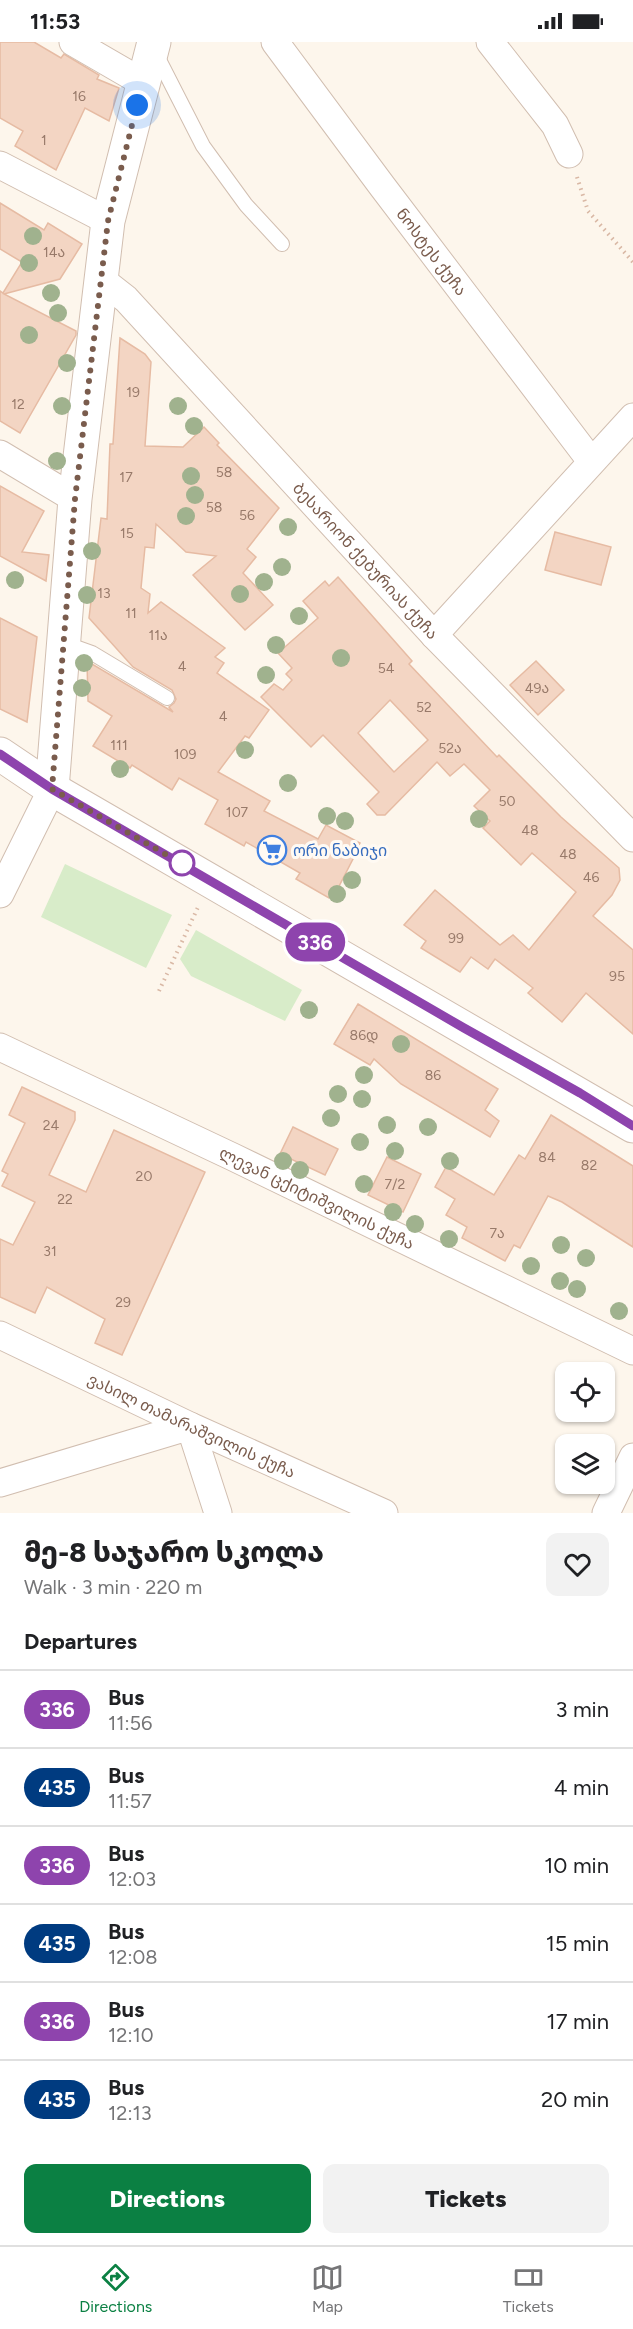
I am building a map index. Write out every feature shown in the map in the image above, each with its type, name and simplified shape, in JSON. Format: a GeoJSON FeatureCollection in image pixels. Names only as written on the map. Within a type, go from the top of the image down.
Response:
{"type":"FeatureCollection","features":[{"type":"Feature","properties":{"kind":"street"},"geometry":{"type":"LineString","coordinates":[[73,42],[142,82]]}},
{"type":"Feature","properties":{"kind":"street","name":"ნოსტეს ქუჩა"},"geometry":{"type":"LineString","coordinates":[[275,42],[591,461]]}},
{"type":"Feature","properties":{"kind":"street"},"geometry":{"type":"LineString","coordinates":[[489,42],[555,125],[569,154]]}},
{"type":"Feature","properties":{"kind":"street"},"geometry":{"type":"LineString","coordinates":[[0,894],[52,789],[75,499],[103,281],[108,221],[153,45]]}},
{"type":"Feature","properties":{"kind":"street"},"geometry":{"type":"LineString","coordinates":[[0,165],[108,221]]}},
{"type":"Feature","properties":{"kind":"street","name":"ბესარიონ ქებურიას ქუჩა"},"geometry":{"type":"LineString","coordinates":[[103,281],[126,298],[434,635],[633,838]]}},
{"type":"Feature","properties":{"kind":"street"},"geometry":{"type":"LineString","coordinates":[[434,635],[633,417]]}},
{"type":"Feature","properties":{"kind":"street"},"geometry":{"type":"LineString","coordinates":[[0,454],[75,499]]}},
{"type":"Feature","properties":{"kind":"street"},"geometry":{"type":"LineString","coordinates":[[0,754],[52,789],[633,1126]]}},
{"type":"Feature","properties":{"kind":"street","name":"ლევან ცქიტიშვილის ქუჩა"},"geometry":{"type":"LineString","coordinates":[[0,1047],[633,1351]]}},
{"type":"Feature","properties":{"kind":"street","name":"ვასილ თამარაშვილის ქუჩა"},"geometry":{"type":"LineString","coordinates":[[0,1335],[190,1426],[384,1513]]}},
{"type":"Feature","properties":{"kind":"street"},"geometry":{"type":"LineString","coordinates":[[0,1483],[190,1426],[218,1513]]}},
{"type":"Feature","properties":{"kind":"street"},"geometry":{"type":"LineString","coordinates":[[606,1513],[633,1457]]}},
{"type":"Feature","properties":{"kind":"lane"},"geometry":{"type":"LineString","coordinates":[[153,45],[203,146],[246,205],[282,244]]}},
{"type":"Feature","properties":{"kind":"lane"},"geometry":{"type":"LineString","coordinates":[[64,644],[92,653],[167,698]]}},
{"type":"Feature","properties":{"kind":"path"},"geometry":{"type":"LineString","coordinates":[[569,154],[588,211],[633,262]]}},
{"type":"Feature","properties":{"kind":"path"},"geometry":{"type":"LineString","coordinates":[[159,992],[202,901]]}},
{"type":"Feature","properties":{"kind":"green space"},"geometry":{"type":"Polygon","coordinates":[[[65,864],[172,915],[146,968],[41,917],[65,864]]]}},
{"type":"Feature","properties":{"kind":"green space"},"geometry":{"type":"Polygon","coordinates":[[[196,930],[302,990],[285,1021],[191,976],[180,959],[196,930]]]}},
{"type":"Feature","properties":{"kind":"building"},"geometry":{"type":"Polygon","coordinates":[[[0,42],[34,42],[61,58],[64,54],[99,75],[97,79],[119,88],[109,121],[85,108],[56,170],[15,146],[23,131],[0,118],[0,42]]]}},
{"type":"Feature","properties":{"kind":"building"},"geometry":{"type":"Polygon","coordinates":[[[0,203],[44,230],[48,223],[82,244],[60,279],[4,294],[76,331],[76,335],[20,433],[0,421],[0,291],[3,293],[22,262],[0,249],[0,203]]]}},
{"type":"Feature","properties":{"kind":"building"},"geometry":{"type":"Polygon","coordinates":[[[120,338],[145,354],[151,362],[145,446],[183,447],[204,427],[219,443],[217,445],[279,508],[247,549],[256,557],[243,573],[273,605],[245,630],[193,575],[216,556],[186,552],[156,524],[154,548],[145,547],[141,588],[150,594],[148,613],[161,602],[225,648],[215,657],[224,663],[217,673],[269,710],[249,738],[245,736],[218,772],[270,801],[264,811],[318,839],[326,825],[360,843],[336,892],[333,891],[329,898],[296,879],[300,873],[246,842],[244,846],[205,824],[218,800],[179,778],[172,790],[132,765],[130,768],[93,746],[112,716],[88,701],[87,661],[173,712],[169,707],[176,699],[172,690],[133,667],[89,618],[101,518],[107,519],[110,444],[113,444],[120,338]]]}},
{"type":"Feature","properties":{"kind":"building"},"geometry":{"type":"Polygon","coordinates":[[[0,486],[44,511],[22,552],[49,555],[46,581],[0,556],[0,486]]]}},
{"type":"Feature","properties":{"kind":"building"},"geometry":{"type":"Polygon","coordinates":[[[555,532],[611,547],[601,585],[545,570],[555,532]]]}},
{"type":"Feature","properties":{"kind":"building"},"geometry":{"type":"Polygon","coordinates":[[[338,577],[412,661],[409,664],[497,757],[499,755],[561,817],[619,868],[620,880],[612,895],[593,916],[633,950],[633,1034],[586,993],[562,1022],[528,993],[533,988],[495,959],[488,969],[471,957],[460,972],[421,948],[426,941],[404,925],[435,890],[500,945],[513,935],[529,950],[576,892],[532,853],[521,865],[483,828],[490,821],[474,806],[490,790],[464,764],[450,776],[437,762],[385,815],[377,815],[367,804],[379,792],[323,735],[311,747],[261,697],[274,684],[283,690],[292,680],[286,674],[292,668],[278,653],[318,618],[303,601],[325,581],[329,586],[338,577]],[[390,700],[358,733],[394,772],[428,740],[390,700]]]}},
{"type":"Feature","properties":{"kind":"building"},"geometry":{"type":"Polygon","coordinates":[[[0,618],[37,637],[27,722],[0,709],[0,618]]]}},
{"type":"Feature","properties":{"kind":"building"},"geometry":{"type":"Polygon","coordinates":[[[536,661],[564,690],[538,715],[510,685],[536,661]]]}},
{"type":"Feature","properties":{"kind":"building"},"geometry":{"type":"Polygon","coordinates":[[[358,1004],[498,1089],[485,1110],[499,1121],[490,1137],[401,1084],[374,1059],[370,1065],[334,1044],[358,1004]]]}},
{"type":"Feature","properties":{"kind":"building"},"geometry":{"type":"Polygon","coordinates":[[[22,1087],[75,1112],[75,1120],[49,1175],[86,1192],[114,1130],[205,1172],[122,1355],[95,1343],[105,1319],[47,1287],[35,1313],[0,1297],[0,1239],[13,1245],[35,1202],[2,1186],[8,1174],[2,1171],[25,1123],[9,1115],[22,1087]]]}},
{"type":"Feature","properties":{"kind":"building"},"geometry":{"type":"Polygon","coordinates":[[[551,1115],[633,1166],[633,1247],[562,1202],[548,1196],[520,1248],[514,1245],[505,1261],[462,1238],[467,1227],[446,1215],[455,1199],[435,1187],[446,1167],[494,1195],[519,1155],[525,1159],[551,1115]]]}},
{"type":"Feature","properties":{"kind":"building"},"geometry":{"type":"Polygon","coordinates":[[[293,1127],[338,1149],[325,1175],[280,1154],[293,1127]]]}},
{"type":"Feature","properties":{"kind":"building"},"geometry":{"type":"Polygon","coordinates":[[[387,1157],[421,1174],[403,1212],[368,1195],[387,1157]]]}},
{"type":"Feature","properties":{"kind":"bus line","name":"336"},"geometry":{"type":"LineString","coordinates":[[0,754],[52,789],[580,1093],[633,1126]]}},
{"type":"Feature","properties":{"kind":"place","name":"ორი ნაბიჯი"},"geometry":{"type":"Point","coordinates":[272,850]}},
{"type":"Feature","properties":{"kind":"route"},"geometry":{"type":"LineString","coordinates":[[137,105],[108,221],[103,281],[75,499],[52,789],[186,866],[182,863]]}}]}
